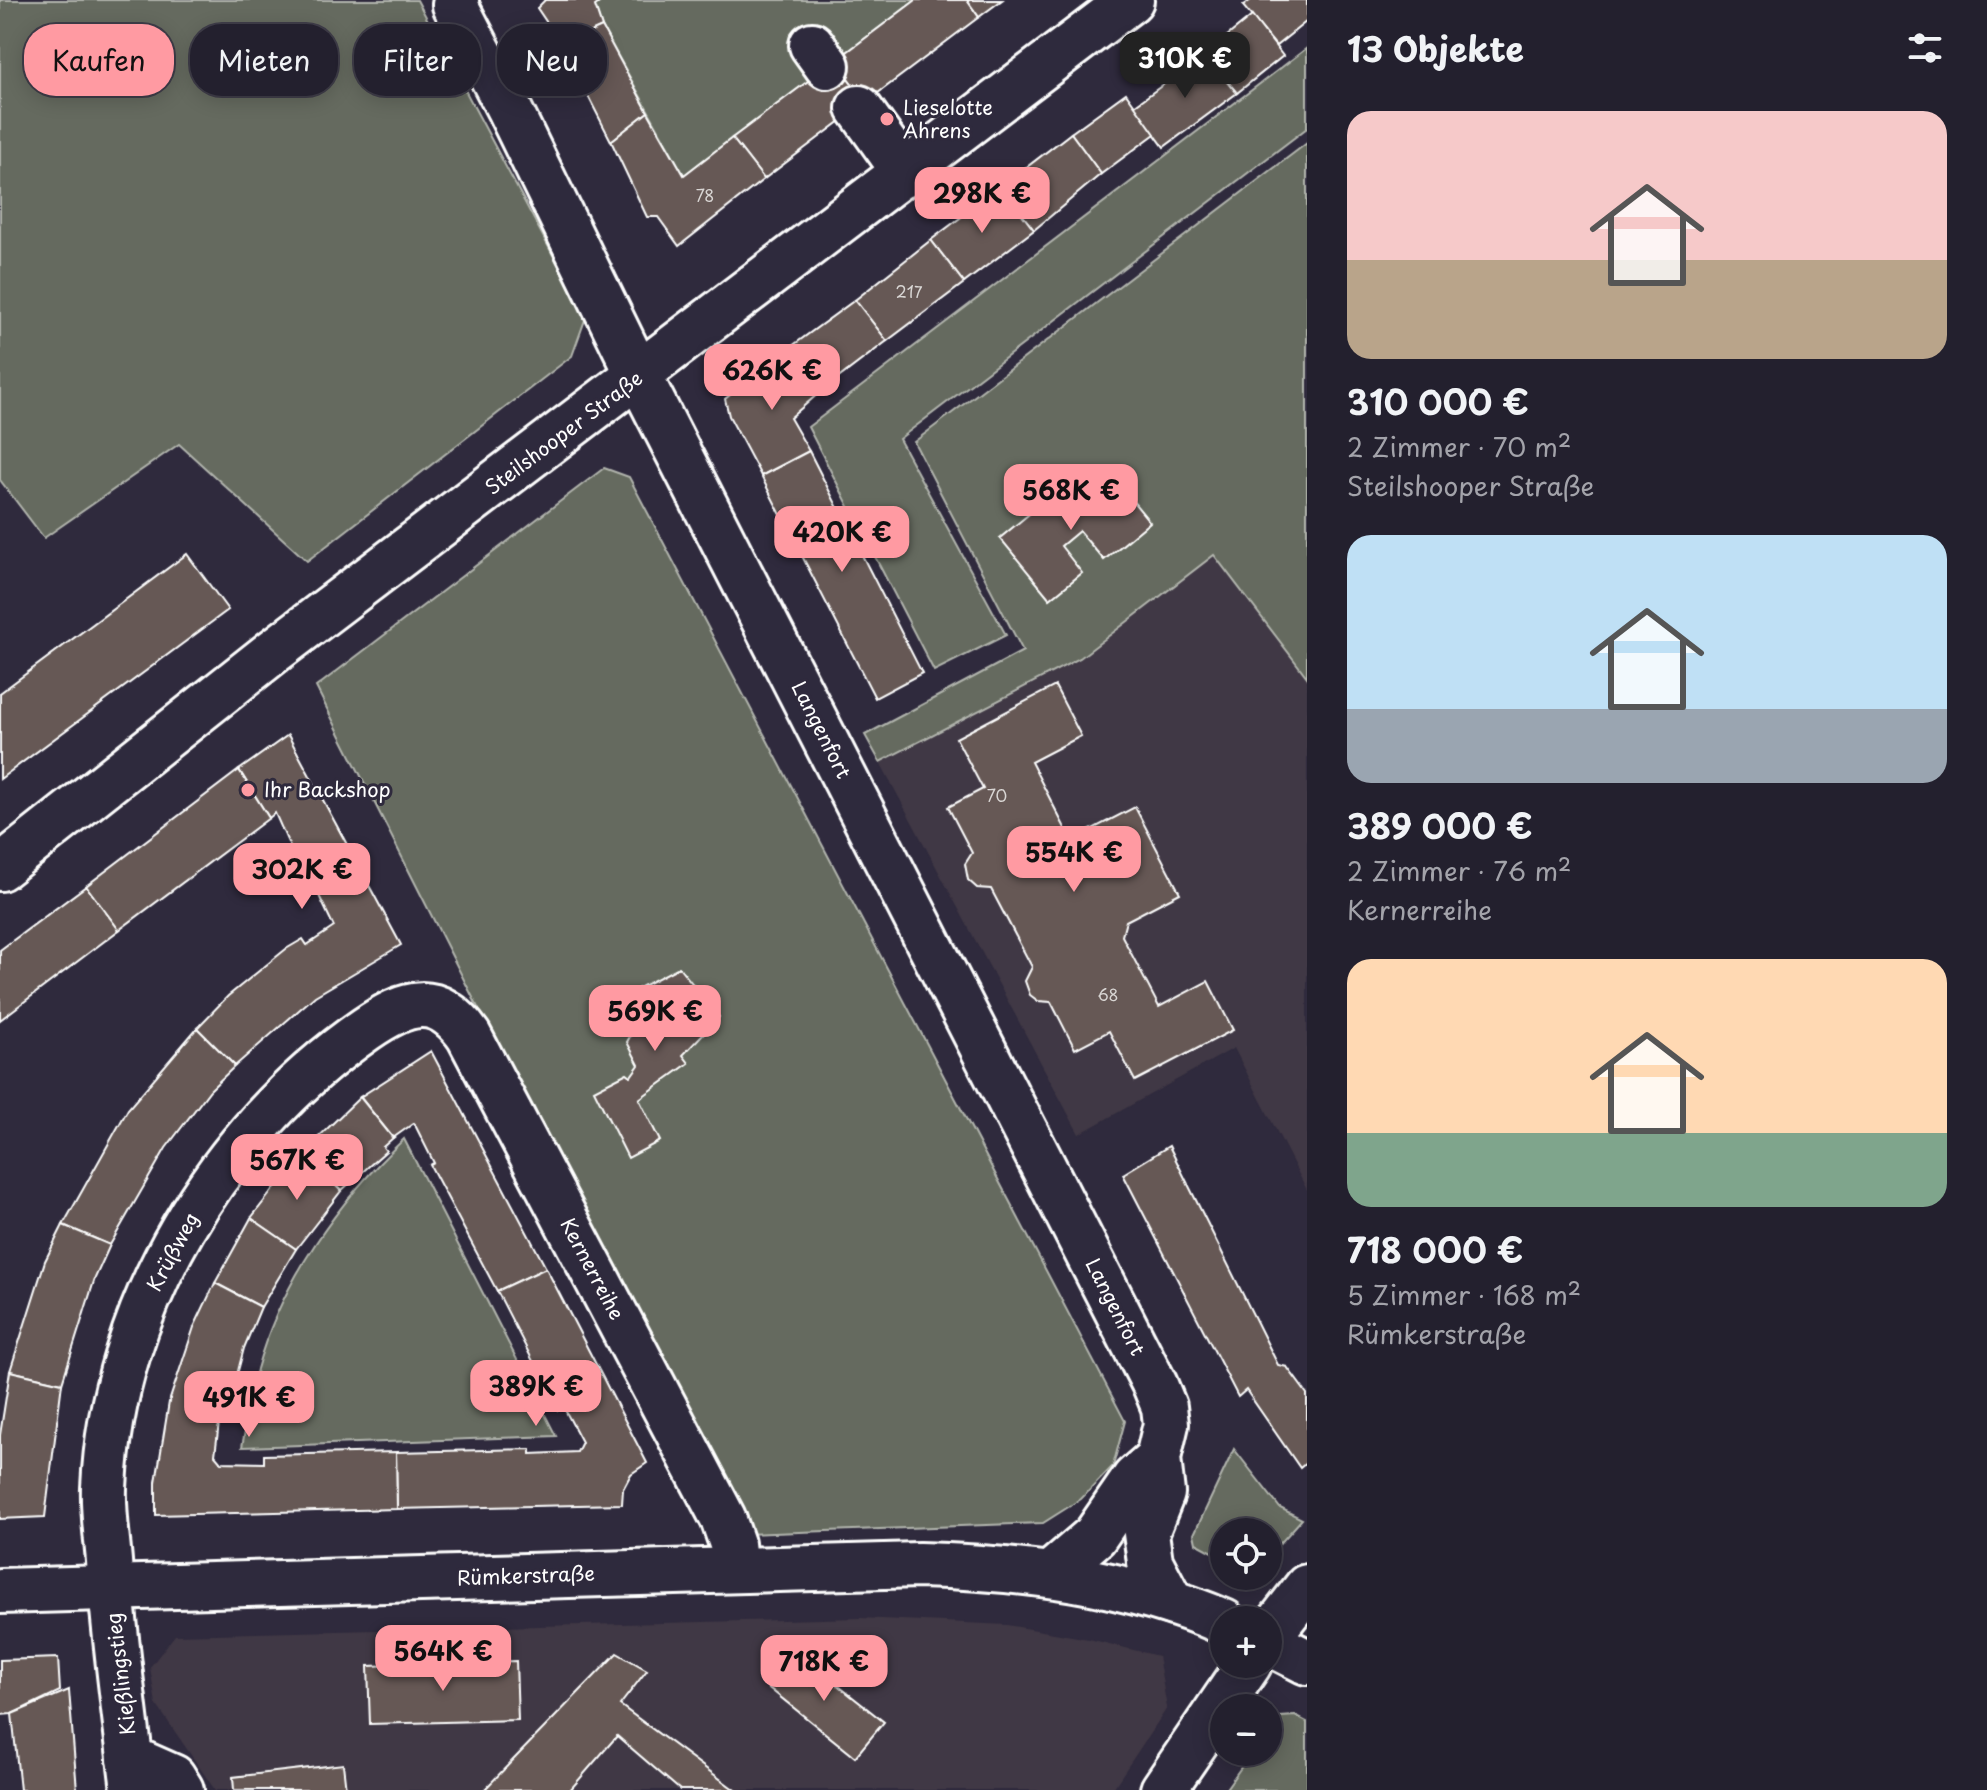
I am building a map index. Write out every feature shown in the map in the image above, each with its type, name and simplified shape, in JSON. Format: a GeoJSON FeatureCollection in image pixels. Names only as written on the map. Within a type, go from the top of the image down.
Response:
{"type":"FeatureCollection","features":[{"type":"Feature","properties":{"kind":"street","name":"Steilshooper Straße"},"geometry":{"type":"LineString","coordinates":[[0,868],[274,651],[906,174],[1131,0]]}},
{"type":"Feature","properties":{"kind":"street","name":"Langenfort"},"geometry":{"type":"LineString","coordinates":[[455,3],[639,376],[1155,1385],[1164,1407],[1166,1424],[1158,1458],[1162,1493],[1146,1533],[1147,1550],[1171,1602]]}},
{"type":"Feature","properties":{"kind":"street"},"geometry":{"type":"LineString","coordinates":[[859,108],[906,174]]}},
{"type":"Feature","properties":{"kind":"street","name":"Krüßweg"},"geometry":{"type":"LineString","coordinates":[[111,1590],[104,1490],[118,1397],[144,1309],[191,1215],[231,1154],[341,1047],[390,1014],[418,1004],[434,1006],[456,1018]]}},
{"type":"Feature","properties":{"kind":"street","name":"Kernerreihe"},"geometry":{"type":"LineString","coordinates":[[456,1018],[723,1518],[732,1544],[735,1569]]}},
{"type":"Feature","properties":{"kind":"street"},"geometry":{"type":"LineString","coordinates":[[1052,1573],[1095,1536],[1135,1478],[1158,1458]]}},
{"type":"Feature","properties":{"kind":"street","name":"Rümkerstraße"},"geometry":{"type":"LineString","coordinates":[[0,1591],[919,1565],[1052,1573]]}},
{"type":"Feature","properties":{"kind":"street"},"geometry":{"type":"LineString","coordinates":[[1052,1573],[1171,1602],[1210,1617]]}},
{"type":"Feature","properties":{"kind":"street"},"geometry":{"type":"LineString","coordinates":[[1282,1621],[1307,1587]]}},
{"type":"Feature","properties":{"kind":"street","name":"Kießlingstieg"},"geometry":{"type":"LineString","coordinates":[[111,1590],[132,1774],[173,1777],[181,1790]]}},
{"type":"Feature","properties":{"kind":"street"},"geometry":{"type":"LineString","coordinates":[[1282,1648],[1307,1662]]}},
{"type":"Feature","properties":{"kind":"street"},"geometry":{"type":"LineString","coordinates":[[1163,1790],[1239,1678]]}},
{"type":"Feature","properties":{"kind":"shaded area"},"geometry":{"type":"Polygon","coordinates":[[[1214,555],[1307,677],[1307,1190],[1234,1048],[1079,1134],[880,762],[1080,658],[1214,555]]]}},
{"type":"Feature","properties":{"kind":"shaded area"},"geometry":{"type":"Polygon","coordinates":[[[860,1618],[1007,1625],[1089,1639],[1158,1656],[1167,1708],[1112,1790],[215,1790],[156,1704],[150,1667],[175,1635],[860,1618]]]}},
{"type":"Feature","properties":{"kind":"green space"},"geometry":{"type":"Polygon","coordinates":[[[0,0],[417,0],[430,24],[354,24],[354,96],[468,96],[586,317],[572,356],[307,561],[179,444],[44,538],[0,480],[0,0]]]}},
{"type":"Feature","properties":{"kind":"green space"},"geometry":{"type":"Polygon","coordinates":[[[603,0],[916,0],[684,175],[607,36],[607,24],[601,24],[595,6],[603,0]]]}},
{"type":"Feature","properties":{"kind":"green space"},"geometry":{"type":"Polygon","coordinates":[[[1307,48],[1307,128],[899,439],[1006,635],[934,671],[808,427],[1307,48]]]}},
{"type":"Feature","properties":{"kind":"green space"},"geometry":{"type":"Polygon","coordinates":[[[1307,143],[1307,677],[1214,555],[1080,658],[880,762],[865,735],[1023,651],[914,442],[1307,143]]]}},
{"type":"Feature","properties":{"kind":"green space"},"geometry":{"type":"Polygon","coordinates":[[[604,468],[629,477],[1125,1421],[1113,1466],[1081,1499],[1043,1523],[744,1534],[316,687],[604,468]]]}},
{"type":"Feature","properties":{"kind":"green space"},"geometry":{"type":"Polygon","coordinates":[[[404,1139],[556,1436],[242,1447],[257,1369],[281,1305],[297,1274],[315,1244],[357,1188],[404,1139]]]}},
{"type":"Feature","properties":{"kind":"green space"},"geometry":{"type":"Polygon","coordinates":[[[1234,1449],[1280,1508],[1302,1519],[1282,1541],[1282,1518],[1210,1518],[1210,1550],[1196,1543],[1194,1534],[1234,1449]]]}},
{"type":"Feature","properties":{"kind":"green space"},"geometry":{"type":"Polygon","coordinates":[[[1295,1716],[1307,1722],[1307,1790],[1225,1790],[1242,1766],[1282,1766],[1282,1717],[1295,1716]]]}},
{"type":"Feature","properties":{"kind":"building"},"geometry":{"type":"Polygon","coordinates":[[[545,0],[603,0],[595,6],[601,24],[548,24],[537,8],[545,0]]]}},
{"type":"Feature","properties":{"kind":"building"},"geometry":{"type":"Polygon","coordinates":[[[916,0],[967,0],[979,17],[866,102],[835,61],[916,0]]]}},
{"type":"Feature","properties":{"kind":"building"},"geometry":{"type":"Polygon","coordinates":[[[967,0],[1002,0],[979,17],[967,0]]]}},
{"type":"Feature","properties":{"kind":"building"},"geometry":{"type":"Polygon","coordinates":[[[1251,0],[1307,0],[1307,21],[1276,46],[1243,6],[1251,0]]]}},
{"type":"Feature","properties":{"kind":"building"},"geometry":{"type":"Polygon","coordinates":[[[1252,16],[1283,56],[1237,93],[1205,54],[1252,16]]]}},
{"type":"Feature","properties":{"kind":"building"},"geometry":{"type":"Polygon","coordinates":[[[607,36],[648,112],[611,141],[588,96],[607,96],[607,36]]]}},
{"type":"Feature","properties":{"kind":"building"},"geometry":{"type":"Polygon","coordinates":[[[1205,54],[1237,93],[1164,147],[1134,106],[1205,54]]]}},
{"type":"Feature","properties":{"kind":"building"},"geometry":{"type":"Polygon","coordinates":[[[835,61],[866,102],[764,179],[732,138],[835,61]]]}},
{"type":"Feature","properties":{"kind":"building"},"geometry":{"type":"Polygon","coordinates":[[[1126,93],[1155,134],[1101,174],[1071,133],[1126,93]]]}},
{"type":"Feature","properties":{"kind":"building"},"geometry":{"type":"Polygon","coordinates":[[[648,112],[684,175],[732,138],[764,179],[679,246],[658,217],[647,217],[611,141],[648,112]]]}},
{"type":"Feature","properties":{"kind":"building"},"geometry":{"type":"Polygon","coordinates":[[[1071,133],[1101,174],[1034,230],[1001,187],[1071,133]]]}},
{"type":"Feature","properties":{"kind":"building"},"geometry":{"type":"Polygon","coordinates":[[[1001,187],[1034,230],[964,283],[931,240],[1001,187]]]}},
{"type":"Feature","properties":{"kind":"building"},"geometry":{"type":"Polygon","coordinates":[[[931,240],[964,283],[887,341],[855,300],[931,240]]]}},
{"type":"Feature","properties":{"kind":"building"},"geometry":{"type":"Polygon","coordinates":[[[855,300],[887,341],[820,392],[788,349],[855,300]]]}},
{"type":"Feature","properties":{"kind":"building"},"geometry":{"type":"Polygon","coordinates":[[[788,349],[820,392],[790,418],[809,451],[761,476],[729,416],[725,399],[788,349]]]}},
{"type":"Feature","properties":{"kind":"building"},"geometry":{"type":"Polygon","coordinates":[[[809,451],[922,673],[875,698],[761,476],[809,451]]]}},
{"type":"Feature","properties":{"kind":"building"},"geometry":{"type":"Polygon","coordinates":[[[1079,473],[1108,508],[1126,493],[1150,522],[1104,560],[1079,531],[1061,546],[1082,573],[1050,599],[1000,538],[1079,473]]]}},
{"type":"Feature","properties":{"kind":"building"},"geometry":{"type":"Polygon","coordinates":[[[187,554],[228,610],[0,779],[0,693],[187,554]]]}},
{"type":"Feature","properties":{"kind":"building"},"geometry":{"type":"Polygon","coordinates":[[[1055,686],[1081,736],[1031,762],[1067,832],[1081,835],[1135,807],[1180,893],[1126,921],[1122,936],[1159,1007],[1208,981],[1233,1030],[1135,1081],[1109,1031],[1075,1049],[1051,1002],[1038,1001],[1030,995],[1025,981],[1032,967],[991,889],[977,888],[968,880],[965,864],[972,853],[948,807],[983,789],[956,738],[1055,686]]]}},
{"type":"Feature","properties":{"kind":"building"},"geometry":{"type":"Polygon","coordinates":[[[288,735],[401,945],[315,996],[235,1066],[197,1028],[228,996],[286,949],[303,939],[307,945],[334,927],[314,885],[308,888],[275,813],[269,818],[239,770],[288,735]]]}},
{"type":"Feature","properties":{"kind":"building"},"geometry":{"type":"Polygon","coordinates":[[[239,770],[269,818],[119,930],[86,886],[239,770]]]}},
{"type":"Feature","properties":{"kind":"building"},"geometry":{"type":"Polygon","coordinates":[[[86,886],[119,930],[0,1020],[0,950],[86,886]]]}},
{"type":"Feature","properties":{"kind":"building"},"geometry":{"type":"Polygon","coordinates":[[[679,967],[719,1017],[683,1055],[689,1063],[639,1099],[660,1141],[628,1158],[594,1090],[627,1073],[631,1076],[639,1065],[627,1042],[633,1031],[629,993],[679,967]]]}},
{"type":"Feature","properties":{"kind":"building"},"geometry":{"type":"Polygon","coordinates":[[[197,1028],[235,1066],[210,1090],[166,1148],[110,1245],[63,1225],[128,1109],[197,1028]]]}},
{"type":"Feature","properties":{"kind":"building"},"geometry":{"type":"Polygon","coordinates":[[[431,1051],[546,1268],[497,1291],[430,1165],[434,1163],[414,1123],[393,1138],[360,1097],[431,1051]]]}},
{"type":"Feature","properties":{"kind":"building"},"geometry":{"type":"Polygon","coordinates":[[[360,1097],[393,1138],[383,1147],[386,1151],[341,1191],[302,1153],[360,1097]]]}},
{"type":"Feature","properties":{"kind":"building"},"geometry":{"type":"Polygon","coordinates":[[[1169,1146],[1278,1365],[1287,1367],[1307,1394],[1307,1462],[1300,1468],[1246,1390],[1238,1397],[1123,1174],[1169,1146]]]}},
{"type":"Feature","properties":{"kind":"building"},"geometry":{"type":"Polygon","coordinates":[[[302,1153],[341,1191],[296,1249],[251,1218],[302,1153]]]}},
{"type":"Feature","properties":{"kind":"building"},"geometry":{"type":"Polygon","coordinates":[[[251,1218],[296,1249],[261,1307],[215,1283],[251,1218]]]}},
{"type":"Feature","properties":{"kind":"building"},"geometry":{"type":"Polygon","coordinates":[[[63,1225],[110,1245],[95,1278],[62,1383],[10,1371],[45,1261],[63,1225]]]}},
{"type":"Feature","properties":{"kind":"building"},"geometry":{"type":"Polygon","coordinates":[[[546,1268],[647,1463],[631,1474],[623,1489],[622,1504],[397,1509],[396,1452],[531,1449],[531,1454],[577,1452],[582,1442],[564,1408],[558,1410],[497,1291],[546,1268]]]}},
{"type":"Feature","properties":{"kind":"building"},"geometry":{"type":"Polygon","coordinates":[[[215,1283],[261,1307],[244,1348],[224,1424],[219,1423],[215,1455],[221,1462],[264,1463],[264,1455],[396,1452],[397,1509],[156,1515],[156,1482],[169,1402],[194,1327],[215,1283]]]}},
{"type":"Feature","properties":{"kind":"building"},"geometry":{"type":"Polygon","coordinates":[[[10,1371],[62,1383],[45,1517],[0,1519],[0,1435],[10,1371]]]}},
{"type":"Feature","properties":{"kind":"building"},"geometry":{"type":"Polygon","coordinates":[[[792,1649],[884,1722],[855,1757],[764,1684],[792,1649]]]}},
{"type":"Feature","properties":{"kind":"building"},"geometry":{"type":"Polygon","coordinates":[[[617,1653],[647,1670],[620,1705],[735,1790],[680,1790],[617,1736],[570,1790],[484,1790],[617,1653]]]}},
{"type":"Feature","properties":{"kind":"building"},"geometry":{"type":"Polygon","coordinates":[[[58,1658],[60,1691],[12,1714],[0,1715],[0,1660],[58,1658]]]}},
{"type":"Feature","properties":{"kind":"building"},"geometry":{"type":"Polygon","coordinates":[[[516,1661],[518,1720],[370,1724],[368,1666],[516,1661]]]}},
{"type":"Feature","properties":{"kind":"building"},"geometry":{"type":"Polygon","coordinates":[[[69,1690],[77,1790],[20,1790],[12,1714],[69,1690]]]}},
{"type":"Feature","properties":{"kind":"building"},"geometry":{"type":"Polygon","coordinates":[[[343,1764],[346,1790],[234,1790],[233,1777],[343,1764]]]}},
{"type":"Feature","properties":{"kind":"place","name":"Lieselotte Ahrens"},"geometry":{"type":"Point","coordinates":[887,119]}},
{"type":"Feature","properties":{"kind":"place","name":"Ihr Backshop"},"geometry":{"type":"Point","coordinates":[248,790]}}]}
